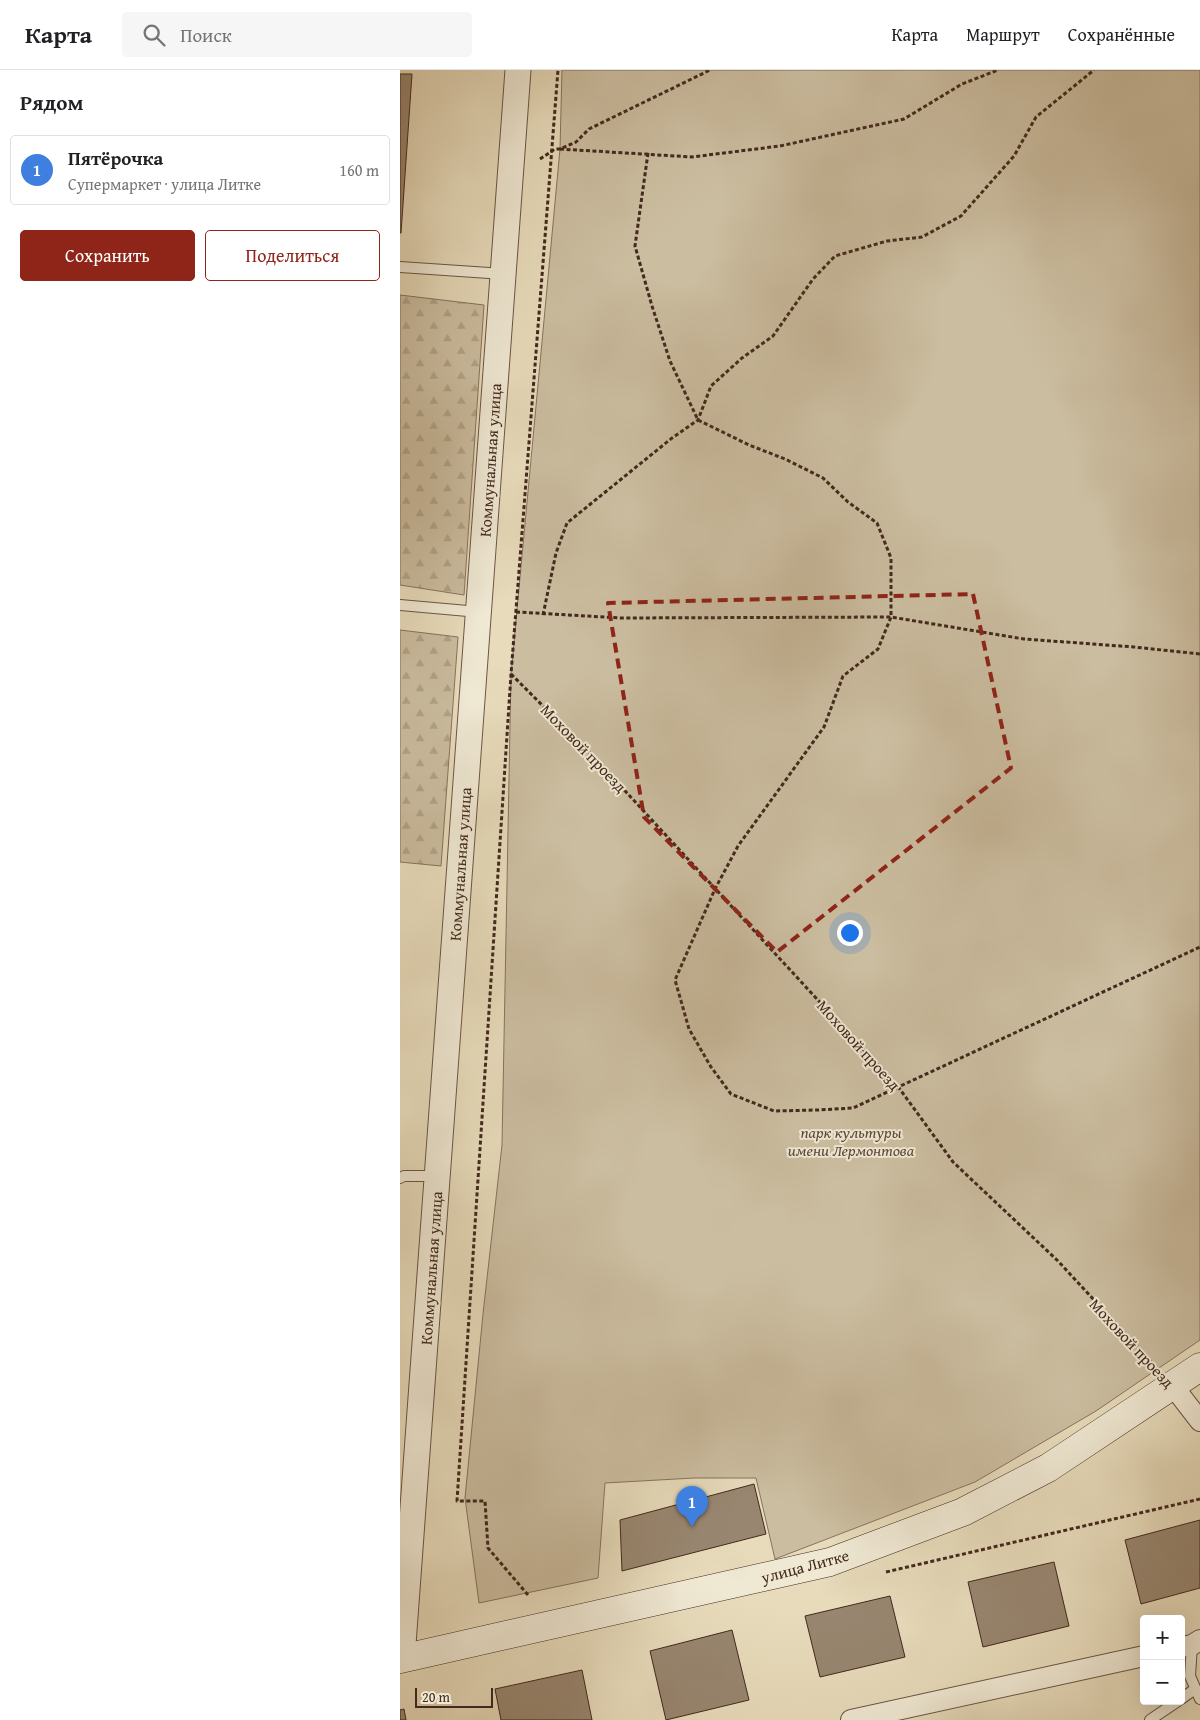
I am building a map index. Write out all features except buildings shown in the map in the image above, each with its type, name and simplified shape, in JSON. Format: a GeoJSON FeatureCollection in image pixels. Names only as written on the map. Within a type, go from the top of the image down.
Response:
{"type":"FeatureCollection","features":[{"type":"Feature","properties":{"kind":"main road","name":"улица Литке"},"geometry":{"type":"LineString","coordinates":[[401,1659],[830,1562],[962,1512],[1048,1468],[1200,1367]]}},
{"type":"Feature","properties":{"kind":"street","name":"Коммунальная улица"},"geometry":{"type":"LineString","coordinates":[[401,1659],[518,70]]}},
{"type":"Feature","properties":{"kind":"street","name":"Моховой проезд"},"geometry":{"type":"LineString","coordinates":[[1173,1386],[1200,1422]]}},
{"type":"Feature","properties":{"kind":"street"},"geometry":{"type":"LineString","coordinates":[[851,1720],[1140,1657]]}},
{"type":"Feature","properties":{"kind":"lane"},"geometry":{"type":"LineString","coordinates":[[400,267],[504,274]]}},
{"type":"Feature","properties":{"kind":"lane"},"geometry":{"type":"LineString","coordinates":[[400,605],[479,612]]}},
{"type":"Feature","properties":{"kind":"lane"},"geometry":{"type":"LineString","coordinates":[[400,1178],[404,1176],[438,1176]]}},
{"type":"Feature","properties":{"kind":"lane"},"geometry":{"type":"LineString","coordinates":[[1191,1644],[1190,1676],[1200,1700]]}},
{"type":"Feature","properties":{"kind":"lane"},"geometry":{"type":"LineString","coordinates":[[1185,1696],[1195,1689]]}},
{"type":"Feature","properties":{"kind":"lane"},"geometry":{"type":"LineString","coordinates":[[1150,1720],[1172,1705]]}},
{"type":"Feature","properties":{"kind":"path"},"geometry":{"type":"LineString","coordinates":[[528,1596],[488,1548],[485,1501],[458,1501],[511,674],[558,70]]}},
{"type":"Feature","properties":{"kind":"path"},"geometry":{"type":"LineString","coordinates":[[560,149],[576,142],[589,129],[710,70]]}},
{"type":"Feature","properties":{"kind":"path"},"geometry":{"type":"LineString","coordinates":[[540,159],[555,149],[692,157],[780,146],[904,119],[962,84],[998,70]]}},
{"type":"Feature","properties":{"kind":"path"},"geometry":{"type":"LineString","coordinates":[[543,615],[556,553],[567,523],[672,438],[698,420],[711,386],[742,358],[772,336],[813,278],[835,256],[887,241],[922,237],[961,216],[1014,156],[1036,117],[1094,70]]}},
{"type":"Feature","properties":{"kind":"path"},"geometry":{"type":"LineString","coordinates":[[648,153],[635,246],[670,362],[698,420],[749,446],[786,459],[823,478],[848,502],[877,523],[891,558],[891,617],[878,649],[843,676],[824,727],[738,846],[715,888],[675,980],[689,1029],[711,1067],[732,1094],[774,1111],[853,1108],[1200,947]]}},
{"type":"Feature","properties":{"kind":"path"},"geometry":{"type":"LineString","coordinates":[[516,612],[622,618],[891,617],[1024,639],[1200,654]]}},
{"type":"Feature","properties":{"kind":"path","name":"Моховой проезд"},"geometry":{"type":"LineString","coordinates":[[511,674],[592,755],[899,1088],[953,1162],[1058,1261],[1173,1386]]}},
{"type":"Feature","properties":{"kind":"highlighted area"},"geometry":{"type":"Polygon","coordinates":[[[973,594],[1011,768],[777,952],[644,817],[608,603],[973,594]]]}},
{"type":"Feature","properties":{"kind":"green space","name":"парк культуры имени Лермонтова"},"geometry":{"type":"Polygon","coordinates":[[[562,70],[1200,70],[1200,1340],[1096,1411],[975,1482],[775,1559],[756,1478],[694,1478],[605,1483],[598,1578],[479,1603],[465,1498],[502,1145],[511,674],[560,149],[562,70]]]}},
{"type":"Feature","properties":{"kind":"green space"},"geometry":{"type":"Polygon","coordinates":[[[400,295],[484,305],[464,595],[400,585],[400,295]]]}},
{"type":"Feature","properties":{"kind":"green space"},"geometry":{"type":"Polygon","coordinates":[[[400,630],[458,637],[441,866],[400,862],[400,630]]]}},
{"type":"Feature","properties":{"kind":"place","name":"Пятёрочка"},"geometry":{"type":"Point","coordinates":[692,1527]}}]}
